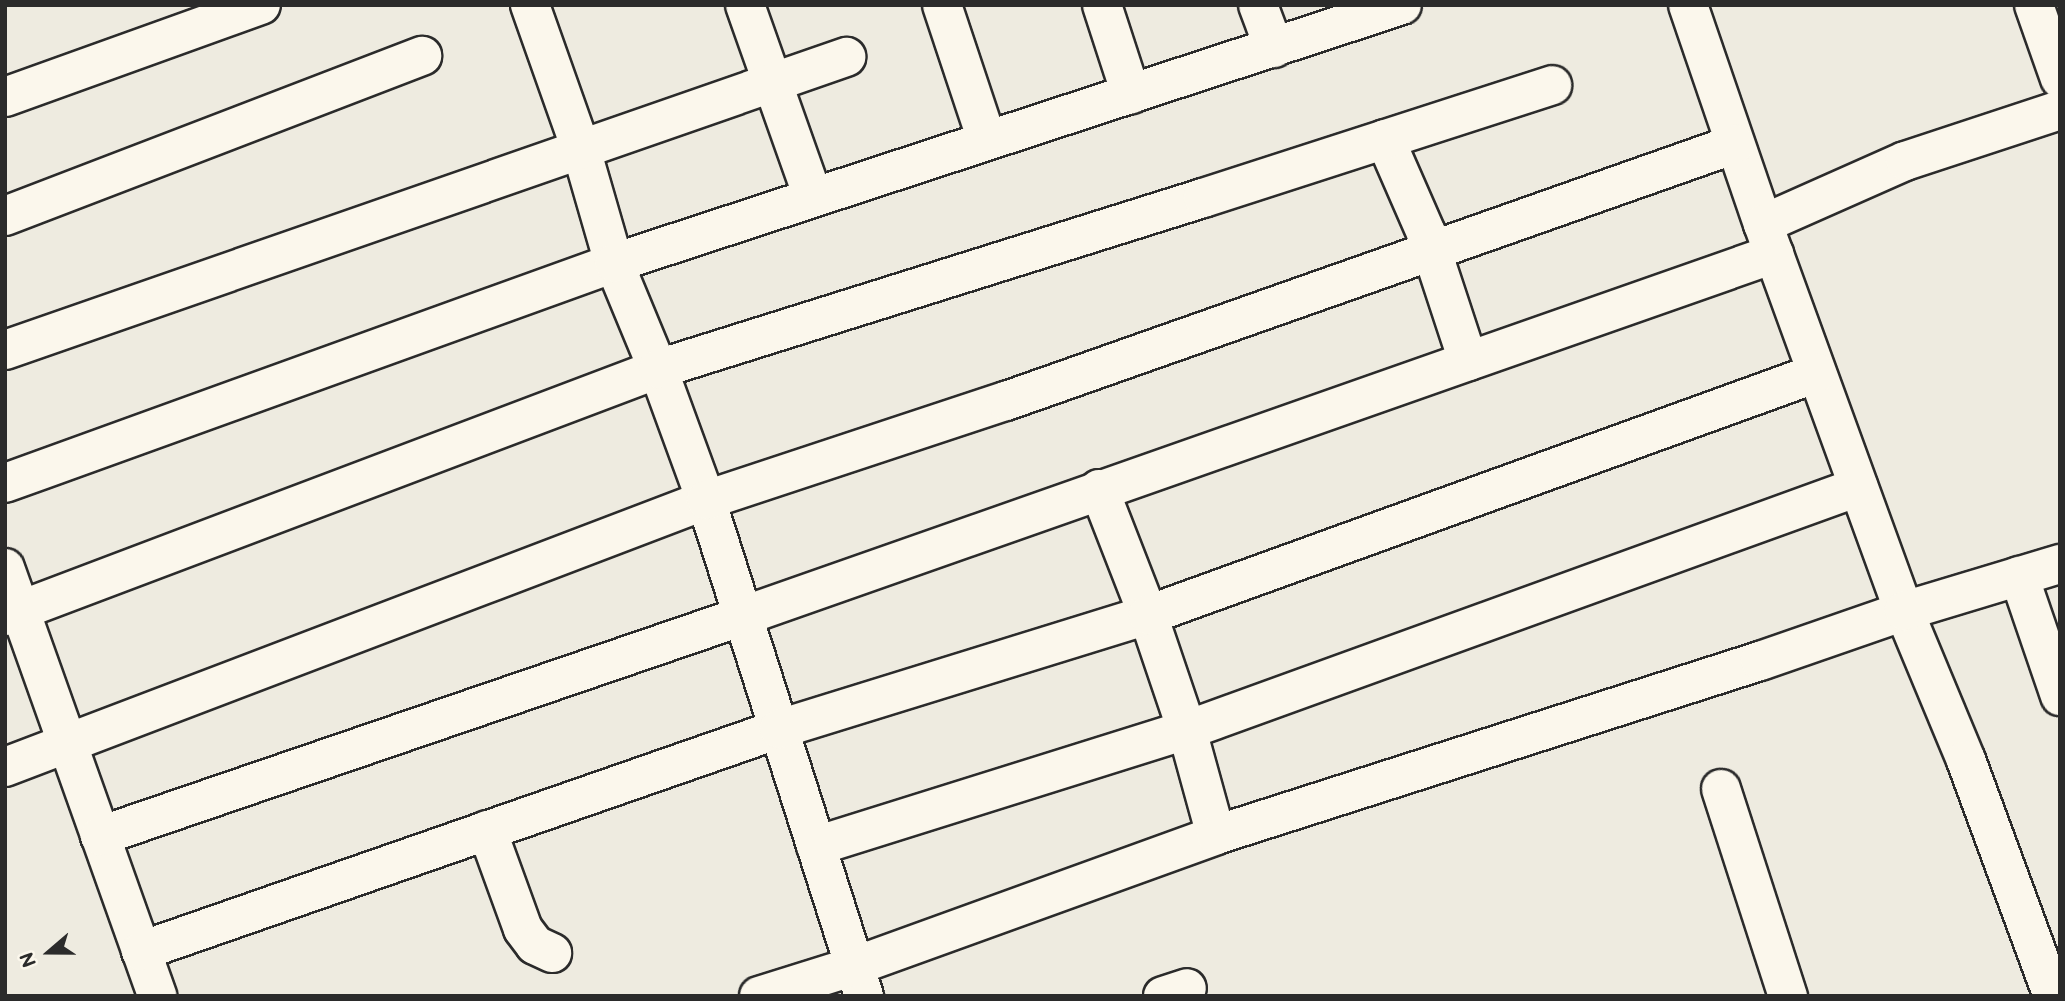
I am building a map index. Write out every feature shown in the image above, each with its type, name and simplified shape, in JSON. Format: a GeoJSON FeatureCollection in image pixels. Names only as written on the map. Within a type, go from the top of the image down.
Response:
{"type":"FeatureCollection","features":[{"type":"Feature","properties":{"kind":"street"},"geometry":{"type":"LineString","coordinates":[[5,97],[261,5]]}},
{"type":"Feature","properties":{"kind":"street"},"geometry":{"type":"LineString","coordinates":[[530,5],[581,149],[614,263],[658,369],[706,500],[859,981]]}},
{"type":"Feature","properties":{"kind":"street"},"geometry":{"type":"LineString","coordinates":[[745,5],[813,197]]}},
{"type":"Feature","properties":{"kind":"street"},"geometry":{"type":"LineString","coordinates":[[942,5],[987,140]]}},
{"type":"Feature","properties":{"kind":"street"},"geometry":{"type":"LineString","coordinates":[[1102,5],[1131,94]]}},
{"type":"Feature","properties":{"kind":"street"},"geometry":{"type":"LineString","coordinates":[[1258,5],[1274,48]]}},
{"type":"Feature","properties":{"kind":"street"},"geometry":{"type":"LineString","coordinates":[[5,483],[614,263],[1402,5]]}},
{"type":"Feature","properties":{"kind":"street"},"geometry":{"type":"LineString","coordinates":[[1688,5],[1768,239],[1858,487],[1904,611],[1966,760],[2053,996]]}},
{"type":"Feature","properties":{"kind":"street"},"geometry":{"type":"LineString","coordinates":[[2034,5],[2060,79]]}},
{"type":"Feature","properties":{"kind":"street"},"geometry":{"type":"LineString","coordinates":[[5,216],[422,56]]}},
{"type":"Feature","properties":{"kind":"street"},"geometry":{"type":"LineString","coordinates":[[5,350],[846,57]]}},
{"type":"Feature","properties":{"kind":"street"},"geometry":{"type":"LineString","coordinates":[[13,614],[658,369],[1552,85]]}},
{"type":"Feature","properties":{"kind":"street"},"geometry":{"type":"LineString","coordinates":[[100,836],[743,616],[1468,361],[1768,239],[1905,161],[2060,110]]}},
{"type":"Feature","properties":{"kind":"street"},"geometry":{"type":"LineString","coordinates":[[1385,139],[1433,251],[1468,361]]}},
{"type":"Feature","properties":{"kind":"street"},"geometry":{"type":"LineString","coordinates":[[5,767],[706,500],[1006,401],[1735,144]]}},
{"type":"Feature","properties":{"kind":"street"},"geometry":{"type":"LineString","coordinates":[[141,951],[779,729],[1148,615],[1817,373]]}},
{"type":"Feature","properties":{"kind":"street"},"geometry":{"type":"LineString","coordinates":[[816,846],[1187,730],[1858,487]]}},
{"type":"Feature","properties":{"kind":"street"},"geometry":{"type":"LineString","coordinates":[[1098,489],[1148,615],[1187,730],[1216,835]]}},
{"type":"Feature","properties":{"kind":"street"},"geometry":{"type":"LineString","coordinates":[[759,996],[859,981],[1216,835],[1760,661],[1904,611],[2060,564]]}},
{"type":"Feature","properties":{"kind":"street"},"geometry":{"type":"LineString","coordinates":[[5,568],[13,614],[68,745],[157,996]]}},
{"type":"Feature","properties":{"kind":"street"},"geometry":{"type":"LineString","coordinates":[[2019,576],[2060,696]]}},
{"type":"Feature","properties":{"kind":"street"},"geometry":{"type":"LineString","coordinates":[[1721,789],[1788,996]]}},
{"type":"Feature","properties":{"kind":"street"},"geometry":{"type":"LineString","coordinates":[[487,830],[523,929],[535,945],[552,953]]}}]}
